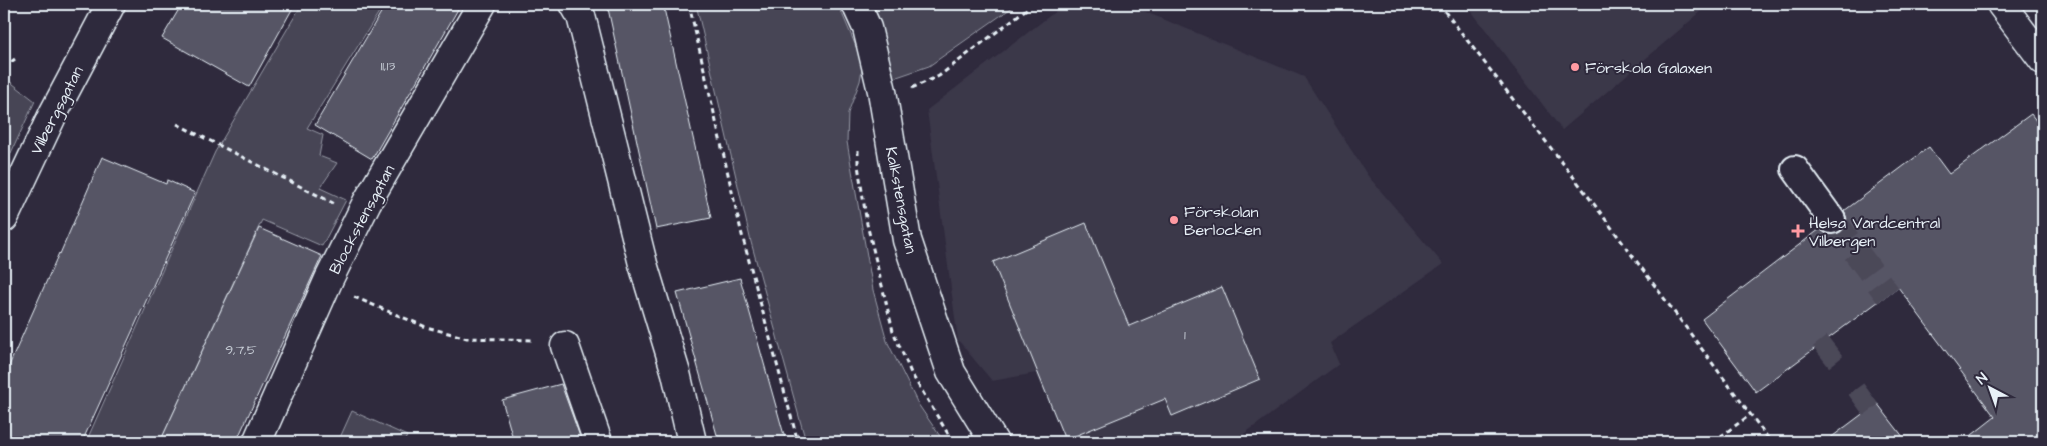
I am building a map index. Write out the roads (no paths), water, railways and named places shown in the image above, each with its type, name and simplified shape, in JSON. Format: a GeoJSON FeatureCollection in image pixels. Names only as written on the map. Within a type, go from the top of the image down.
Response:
{"type":"FeatureCollection","features":[{"type":"Feature","properties":{"kind":"street","name":"Vilbergsgatan"},"geometry":{"type":"LineString","coordinates":[[4,218],[53,114],[111,4]]}},
{"type":"Feature","properties":{"kind":"street","name":"Blockstensgatan"},"geometry":{"type":"LineString","coordinates":[[256,442],[326,286],[360,217],[482,4]]}},
{"type":"Feature","properties":{"kind":"street"},"geometry":{"type":"LineString","coordinates":[[574,4],[582,16],[642,264],[676,373],[692,442]]}},
{"type":"Feature","properties":{"kind":"street","name":"Kalkstensgatan"},"geometry":{"type":"LineString","coordinates":[[856,4],[867,28],[882,91],[907,240],[951,372],[994,442]]}},
{"type":"Feature","properties":{"kind":"street"},"geometry":{"type":"LineString","coordinates":[[2000,4],[2043,60]]}},
{"type":"Feature","properties":{"kind":"street"},"geometry":{"type":"LineString","coordinates":[[1794,169],[1832,220]]}},
{"type":"Feature","properties":{"kind":"street"},"geometry":{"type":"LineString","coordinates":[[565,346],[598,442]]}},
{"type":"Feature","properties":{"kind":"tunnel"},"geometry":{"type":"LineString","coordinates":[[1832,220],[1888,295]]}},
{"type":"Feature","properties":{"kind":"tunnel"},"geometry":{"type":"LineString","coordinates":[[1821,357],[1835,346]]}},
{"type":"Feature","properties":{"kind":"tunnel"},"geometry":{"type":"LineString","coordinates":[[1856,405],[1871,394]]}},
{"type":"Feature","properties":{"kind":"place","name":"Förskola Galaxen"},"geometry":{"type":"Point","coordinates":[1575,67]}},
{"type":"Feature","properties":{"kind":"place","name":"Förskolan Berlocken"},"geometry":{"type":"Point","coordinates":[1174,220]}},
{"type":"Feature","properties":{"kind":"place","name":"Helsa Vårdcentral Vilbergen"},"geometry":{"type":"Point","coordinates":[1798,231]}}]}
